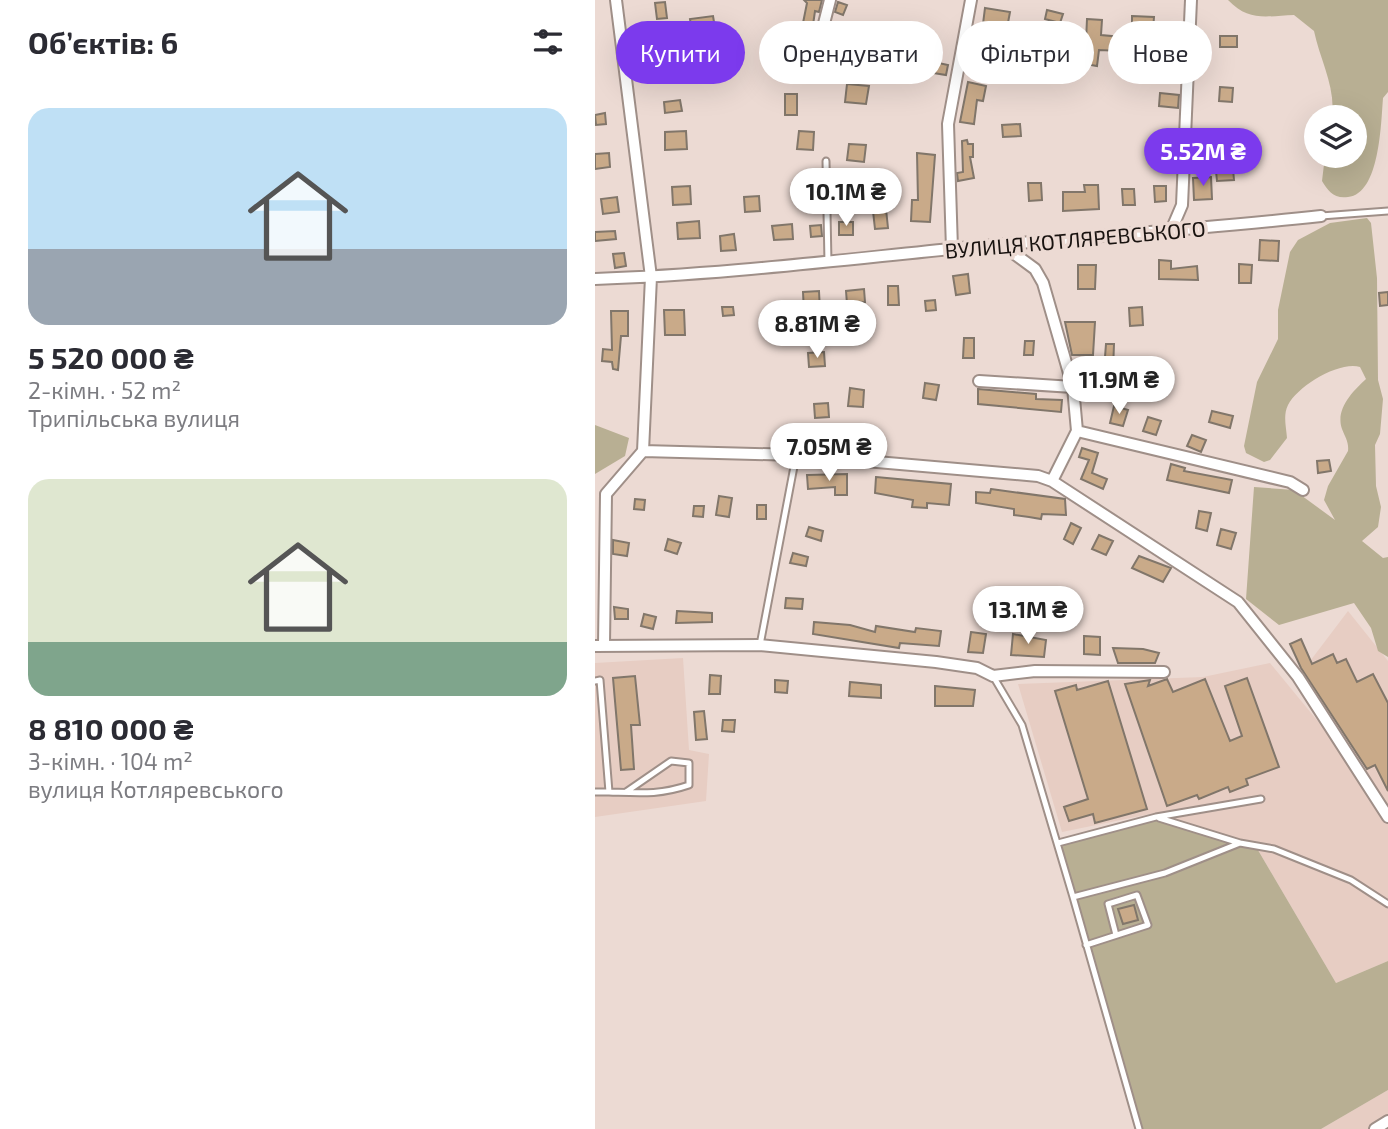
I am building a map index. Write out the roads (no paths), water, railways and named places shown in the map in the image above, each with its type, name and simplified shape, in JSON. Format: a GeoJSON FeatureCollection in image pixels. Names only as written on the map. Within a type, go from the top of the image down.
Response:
{"type":"FeatureCollection","features":[{"type":"Feature","properties":{"kind":"street"},"geometry":{"type":"LineString","coordinates":[[616,0],[651,277],[643,451],[605,494],[600,645],[760,645],[950,664],[977,668],[993,676],[1035,671],[1164,672]]}},
{"type":"Feature","properties":{"kind":"street"},"geometry":{"type":"LineString","coordinates":[[825,21],[830,0]]}},
{"type":"Feature","properties":{"kind":"street"},"geometry":{"type":"LineString","coordinates":[[952,249],[948,124],[971,0]]}},
{"type":"Feature","properties":{"kind":"street"},"geometry":{"type":"LineString","coordinates":[[1170,233],[1182,205],[1191,0]]}},
{"type":"Feature","properties":{"kind":"street","name":"ВУЛИЦЯ КОТЛЯРЕВСЬКОГО"},"geometry":{"type":"LineString","coordinates":[[595,279],[828,264],[1001,244],[1170,233],[1321,216]]}},
{"type":"Feature","properties":{"kind":"street"},"geometry":{"type":"LineString","coordinates":[[1001,244],[1035,269],[1044,284],[1073,387],[1077,431],[1052,481]]}},
{"type":"Feature","properties":{"kind":"street"},"geometry":{"type":"LineString","coordinates":[[979,381],[1073,387]]}},
{"type":"Feature","properties":{"kind":"street"},"geometry":{"type":"LineString","coordinates":[[1077,431],[1290,482],[1303,490]]}},
{"type":"Feature","properties":{"kind":"street"},"geometry":{"type":"LineString","coordinates":[[643,451],[796,455],[1038,476],[1052,481],[1238,602],[1298,677],[1388,817]]}},
{"type":"Feature","properties":{"kind":"street"},"geometry":{"type":"LineString","coordinates":[[1375,1129],[1388,1121]]}},
{"type":"Feature","properties":{"kind":"lane"},"geometry":{"type":"LineString","coordinates":[[826,161],[828,264]]}},
{"type":"Feature","properties":{"kind":"lane","name":"ВУЛИЦЯ КОТЛЯРЕВСЬКОГО"},"geometry":{"type":"LineString","coordinates":[[1321,216],[1388,211]]}},
{"type":"Feature","properties":{"kind":"lane"},"geometry":{"type":"LineString","coordinates":[[760,645],[796,455]]}},
{"type":"Feature","properties":{"kind":"lane"},"geometry":{"type":"LineString","coordinates":[[993,676],[1022,725],[1139,1129]]}},
{"type":"Feature","properties":{"kind":"lane"},"geometry":{"type":"LineString","coordinates":[[595,681],[600,680],[609,792]]}},
{"type":"Feature","properties":{"kind":"lane"},"geometry":{"type":"LineString","coordinates":[[595,792],[662,794],[689,785],[689,763],[671,761],[626,792]]}},
{"type":"Feature","properties":{"kind":"lane"},"geometry":{"type":"LineString","coordinates":[[1058,843],[1156,817],[1261,799]]}},
{"type":"Feature","properties":{"kind":"lane"},"geometry":{"type":"LineString","coordinates":[[1156,817],[1240,843],[1274,849],[1351,880],[1388,904]]}},
{"type":"Feature","properties":{"kind":"lane"},"geometry":{"type":"LineString","coordinates":[[1073,897],[1165,873],[1240,843]]}},
{"type":"Feature","properties":{"kind":"lane"},"geometry":{"type":"LineString","coordinates":[[1086,945],[1149,925],[1137,895],[1108,904],[1116,935]]}}]}
